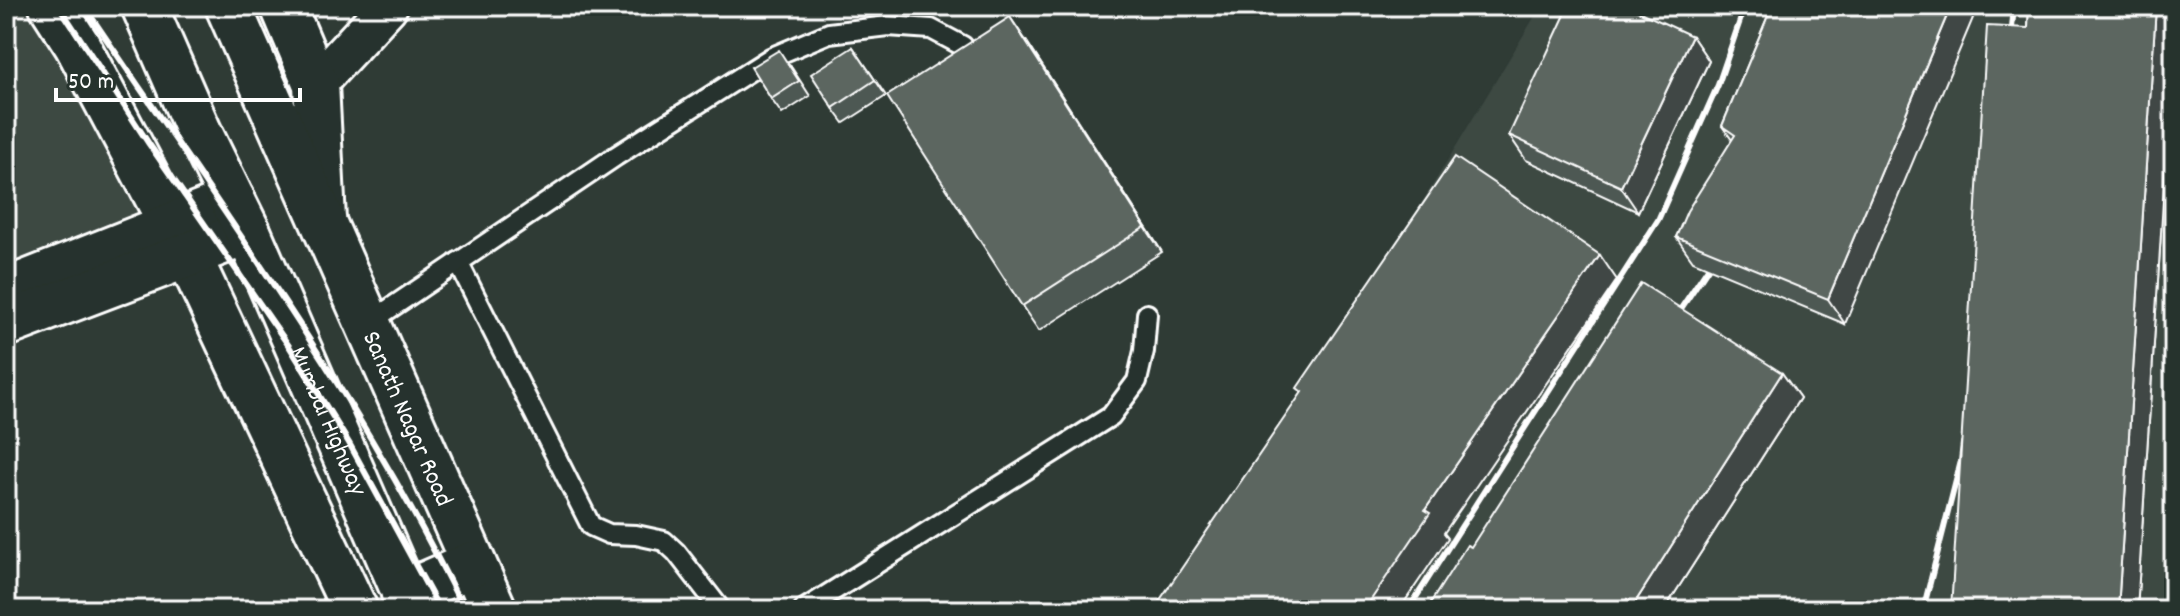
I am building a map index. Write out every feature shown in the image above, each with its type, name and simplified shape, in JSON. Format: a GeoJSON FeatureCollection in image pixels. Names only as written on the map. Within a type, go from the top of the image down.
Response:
{"type":"FeatureCollection","features":[{"type":"Feature","properties":{"kind":"main road"},"geometry":{"type":"LineString","coordinates":[[52,6],[77,45],[180,240],[355,610]]}},
{"type":"Feature","properties":{"kind":"main road","name":"Mumbai Highway"},"geometry":{"type":"LineString","coordinates":[[144,6],[240,216],[408,602]]}},
{"type":"Feature","properties":{"kind":"main road","name":"Sanath Nagar Road"},"geometry":{"type":"LineString","coordinates":[[228,6],[494,610]]}},
{"type":"Feature","properties":{"kind":"main road"},"geometry":{"type":"LineString","coordinates":[[283,6],[316,84],[324,226]]}},
{"type":"Feature","properties":{"kind":"main road"},"geometry":{"type":"LineString","coordinates":[[6,324],[180,240],[240,216]]}},
{"type":"Feature","properties":{"kind":"main road"},"geometry":{"type":"LineString","coordinates":[[6,291],[180,240]]}},
{"type":"Feature","properties":{"kind":"main road"},"geometry":{"type":"LineString","coordinates":[[408,602],[473,564]]}},
{"type":"Feature","properties":{"kind":"street"},"geometry":{"type":"LineString","coordinates":[[316,84],[388,6]]}},
{"type":"Feature","properties":{"kind":"lane"},"geometry":{"type":"LineString","coordinates":[[367,324],[616,156],[772,57],[829,33],[888,26],[931,29],[963,46]]}},
{"type":"Feature","properties":{"kind":"lane"},"geometry":{"type":"LineString","coordinates":[[458,262],[591,526],[609,534],[636,535],[664,541],[721,610]]}},
{"type":"Feature","properties":{"kind":"lane"},"geometry":{"type":"LineString","coordinates":[[803,610],[1111,416],[1137,381],[1144,351],[1147,314]]}},
{"type":"Feature","properties":{"kind":"shaded area"},"geometry":{"type":"Polygon","coordinates":[[[6,6],[50,6],[158,219],[6,283],[6,6]]]}},
{"type":"Feature","properties":{"kind":"shaded area"},"geometry":{"type":"Polygon","coordinates":[[[1541,6],[2174,6],[2174,610],[1175,610],[1541,6]]]}},
{"type":"Feature","properties":{"kind":"building"},"geometry":{"type":"Polygon","coordinates":[[[1569,6],[1627,6],[1692,36],[1621,187],[1509,135],[1569,6]]]}},
{"type":"Feature","properties":{"kind":"building"},"geometry":{"type":"Polygon","coordinates":[[[1772,6],[1951,6],[1828,299],[1676,237],[1687,211],[1735,135],[1722,126],[1772,6]]]}},
{"type":"Feature","properties":{"kind":"building"},"geometry":{"type":"Polygon","coordinates":[[[2029,6],[2156,6],[2118,610],[1951,610],[1987,26],[2028,28],[2029,6]]]}},
{"type":"Feature","properties":{"kind":"building"},"geometry":{"type":"Polygon","coordinates":[[[1010,17],[1145,227],[1022,306],[887,96],[1010,17]]]}},
{"type":"Feature","properties":{"kind":"building"},"geometry":{"type":"Polygon","coordinates":[[[853,47],[875,80],[833,108],[811,74],[853,47]]]}},
{"type":"Feature","properties":{"kind":"building"},"geometry":{"type":"Polygon","coordinates":[[[779,50],[799,81],[771,99],[751,67],[779,50]]]}},
{"type":"Feature","properties":{"kind":"building"},"geometry":{"type":"Polygon","coordinates":[[[1455,157],[1600,255],[1425,510],[1430,513],[1364,610],[1153,610],[1302,392],[1297,388],[1455,157]]]}},
{"type":"Feature","properties":{"kind":"building"},"geometry":{"type":"Polygon","coordinates":[[[1641,283],[1782,373],[1634,604],[1627,599],[1620,610],[1426,610],[1467,545],[1471,547],[1641,283]]]}},
{"type":"Feature","properties":{"kind":"railway"},"geometry":{"type":"LineString","coordinates":[[59,6],[149,144],[289,346],[349,443],[440,610]]}},
{"type":"Feature","properties":{"kind":"railway"},"geometry":{"type":"LineString","coordinates":[[84,6],[333,377],[423,531],[464,610]]}},
{"type":"Feature","properties":{"kind":"railway"},"geometry":{"type":"LineString","coordinates":[[1408,610],[1658,220],[1718,85],[1745,6]]}},
{"type":"Feature","properties":{"kind":"railway"},"geometry":{"type":"LineString","coordinates":[[2010,50],[2014,6]]}},
{"type":"Feature","properties":{"kind":"railway"},"geometry":{"type":"LineString","coordinates":[[1670,325],[1714,259],[1718,247]]}},
{"type":"Feature","properties":{"kind":"railway"},"geometry":{"type":"LineString","coordinates":[[1923,610],[1963,443]]}}]}
